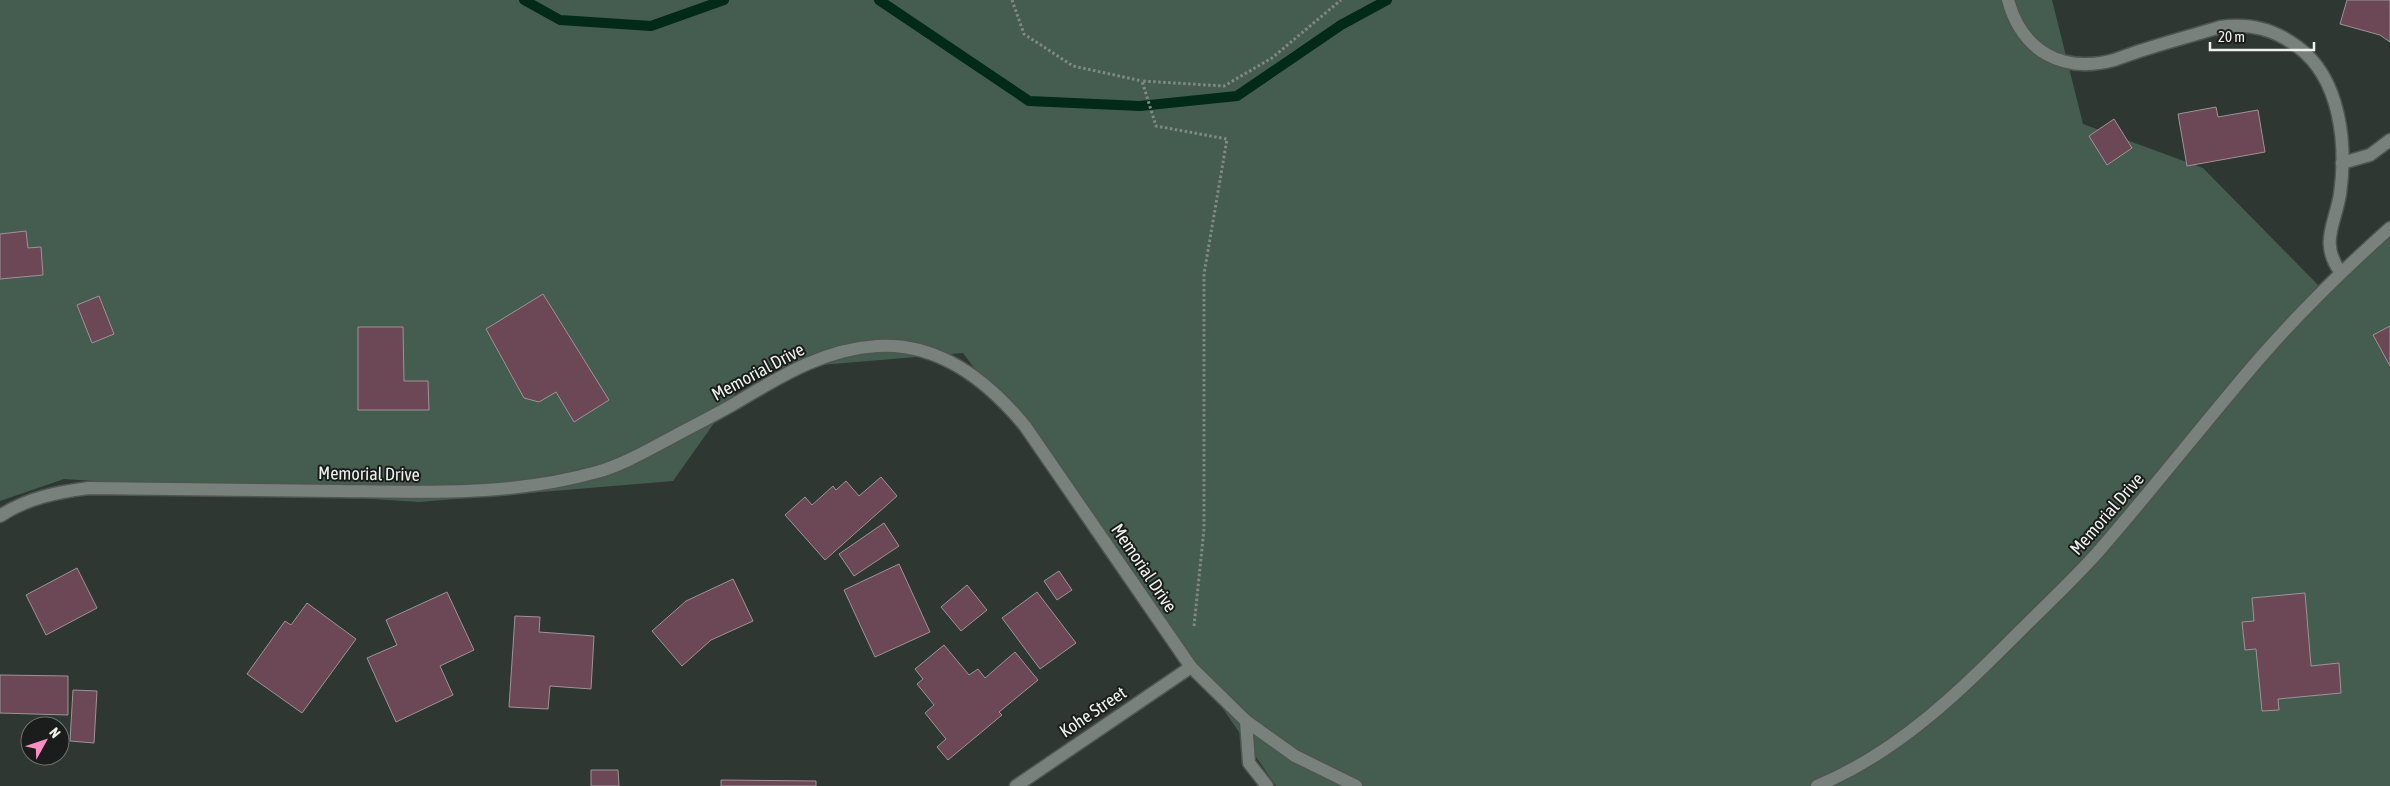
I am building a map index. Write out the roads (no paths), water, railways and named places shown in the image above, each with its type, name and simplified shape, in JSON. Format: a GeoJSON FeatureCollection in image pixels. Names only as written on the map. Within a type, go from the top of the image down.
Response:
{"type":"FeatureCollection","features":[{"type":"Feature","properties":{"kind":"street"},"geometry":{"type":"LineString","coordinates":[[2008,0],[2020,31],[2039,51],[2058,59],[2080,63],[2114,60],[2220,27],[2251,26],[2278,33],[2306,53],[2321,70],[2328,84],[2337,115],[2342,163],[2340,194],[2329,249],[2331,260],[2340,273]]}},
{"type":"Feature","properties":{"kind":"street"},"geometry":{"type":"LineString","coordinates":[[2342,163],[2370,155],[2390,140]]}},
{"type":"Feature","properties":{"kind":"street","name":"Memorial Drive"},"geometry":{"type":"LineString","coordinates":[[1817,786],[1839,777],[1884,750],[1932,716],[1990,661],[2096,554],[2259,359],[2340,273],[2390,228]]}},
{"type":"Feature","properties":{"kind":"street","name":"Memorial Drive"},"geometry":{"type":"LineString","coordinates":[[0,516],[29,501],[59,492],[89,488],[442,493],[539,486],[600,471],[630,459],[730,407],[788,372],[824,356],[847,350],[880,346],[921,350],[948,360],[974,376],[1015,414],[1190,667],[1246,721],[1295,756],[1356,786]]}},
{"type":"Feature","properties":{"kind":"street","name":"Kohe Street"},"geometry":{"type":"LineString","coordinates":[[1016,786],[1190,667]]}},
{"type":"Feature","properties":{"kind":"street"},"geometry":{"type":"LineString","coordinates":[[1246,721],[1249,763],[1267,786]]}},
{"type":"Feature","properties":{"kind":"waterway"},"geometry":{"type":"LineString","coordinates":[[524,0],[560,20],[651,26],[724,0]]}},
{"type":"Feature","properties":{"kind":"waterway"},"geometry":{"type":"LineString","coordinates":[[879,0],[1029,101],[1140,106],[1237,96],[1341,25],[1387,0]]}}]}
